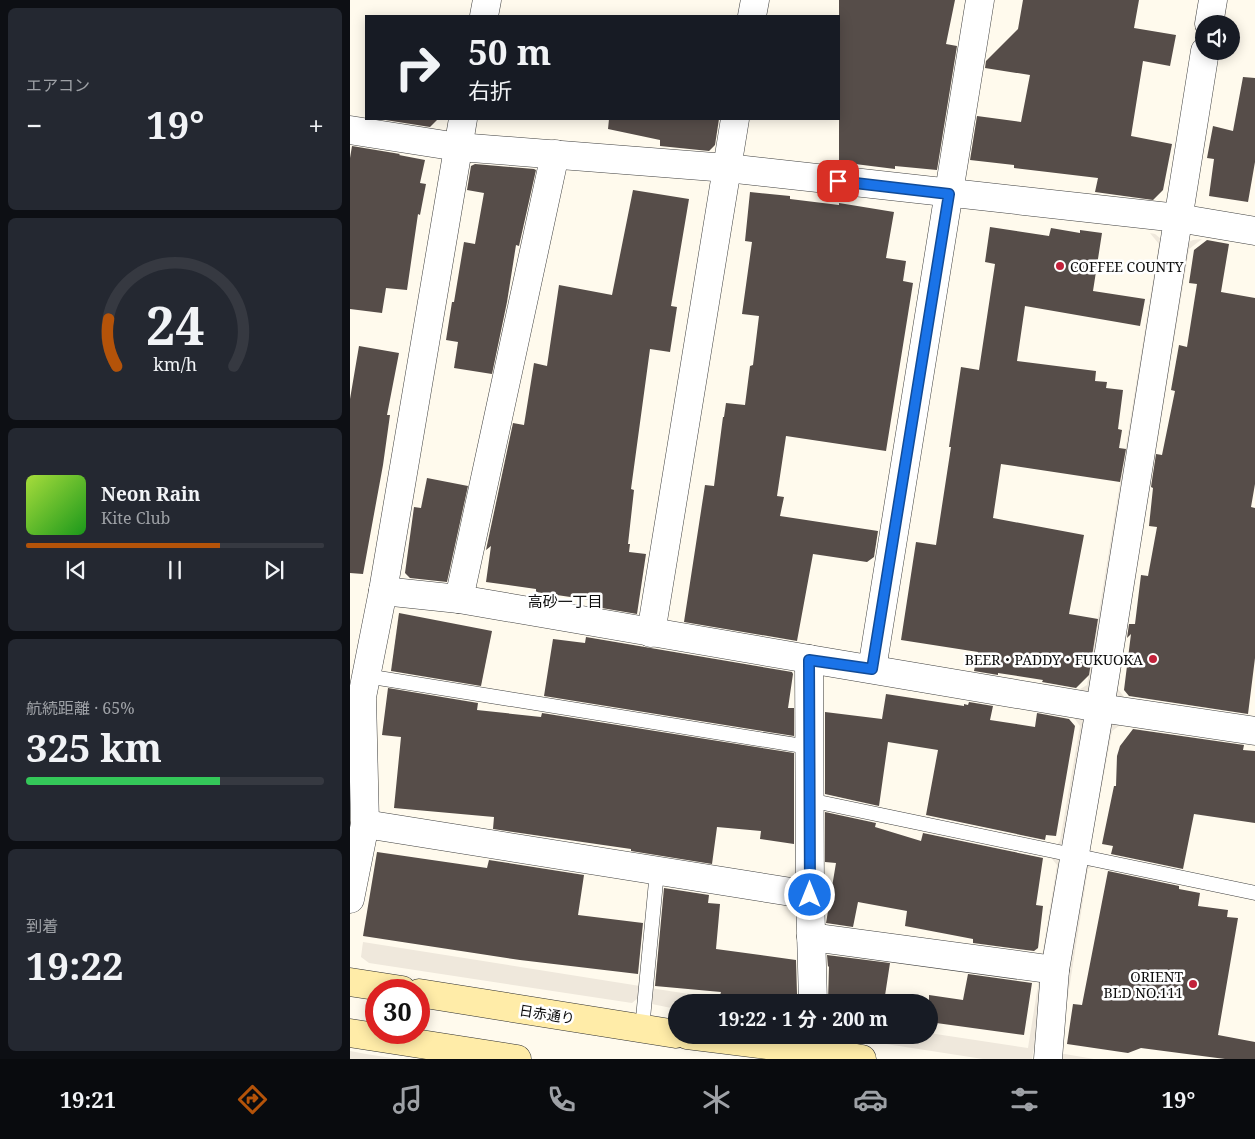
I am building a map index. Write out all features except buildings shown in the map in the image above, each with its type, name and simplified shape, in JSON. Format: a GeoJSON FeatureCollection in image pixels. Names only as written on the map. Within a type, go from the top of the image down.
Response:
{"type":"FeatureCollection","features":[{"type":"Feature","properties":{"kind":"main road"},"geometry":{"type":"LineString","coordinates":[[350,982],[365,984]]}},
{"type":"Feature","properties":{"kind":"main road","name":"日赤通り"},"geometry":{"type":"LineString","coordinates":[[430,995],[668,1033]]}},
{"type":"Feature","properties":{"kind":"main road"},"geometry":{"type":"LineString","coordinates":[[350,1033],[454,1054],[517,1059]]}},
{"type":"Feature","properties":{"kind":"main road"},"geometry":{"type":"LineString","coordinates":[[775,1044],[814,1048],[862,1059]]}},
{"type":"Feature","properties":{"kind":"street"},"geometry":{"type":"LineString","coordinates":[[484,15],[487,0]]}},
{"type":"Feature","properties":{"kind":"street"},"geometry":{"type":"LineString","coordinates":[[752,15],[755,0]]}},
{"type":"Feature","properties":{"kind":"street"},"geometry":{"type":"LineString","coordinates":[[872,669],[980,0]]}},
{"type":"Feature","properties":{"kind":"street"},"geometry":{"type":"LineString","coordinates":[[1210,15],[1213,0]]}},
{"type":"Feature","properties":{"kind":"street"},"geometry":{"type":"LineString","coordinates":[[1048,1059],[1055,970],[1100,708],[1204,60]]}},
{"type":"Feature","properties":{"kind":"street"},"geometry":{"type":"LineString","coordinates":[[350,898],[365,824],[359,689],[383,592],[463,120]]}},
{"type":"Feature","properties":{"kind":"street"},"geometry":{"type":"LineString","coordinates":[[651,633],[735,120]]}},
{"type":"Feature","properties":{"kind":"street"},"geometry":{"type":"LineString","coordinates":[[350,130],[458,146],[727,168],[1178,218],[1255,231]]}},
{"type":"Feature","properties":{"kind":"street"},"geometry":{"type":"LineString","coordinates":[[459,599],[555,154]]}},
{"type":"Feature","properties":{"kind":"street"},"geometry":{"type":"LineString","coordinates":[[383,592],[459,599],[809,660],[1100,708],[1255,731]]}},
{"type":"Feature","properties":{"kind":"street"},"geometry":{"type":"LineString","coordinates":[[809,660],[810,895],[813,994]]}},
{"type":"Feature","properties":{"kind":"street"},"geometry":{"type":"LineString","coordinates":[[365,824],[810,895]]}},
{"type":"Feature","properties":{"kind":"street"},"geometry":{"type":"LineString","coordinates":[[811,937],[1055,970]]}},
{"type":"Feature","properties":{"kind":"lane"},"geometry":{"type":"LineString","coordinates":[[359,689],[809,747]]}},
{"type":"Feature","properties":{"kind":"lane"},"geometry":{"type":"LineString","coordinates":[[809,800],[1255,893]]}},
{"type":"Feature","properties":{"kind":"lane"},"geometry":{"type":"LineString","coordinates":[[642,1029],[657,871]]}},
{"type":"Feature","properties":{"kind":"shaded area"},"geometry":{"type":"Polygon","coordinates":[[[1150,233],[1155,234],[1162,240],[1091,690],[1083,693],[1075,692],[1087,685],[1159,244],[1150,233]]]}},
{"type":"Feature","properties":{"kind":"shaded area"},"geometry":{"type":"Polygon","coordinates":[[[1202,239],[1189,249],[1117,688],[1125,698],[1118,697],[1113,693],[1185,244],[1193,240],[1202,239]]]}},
{"type":"Feature","properties":{"kind":"shaded area"},"geometry":{"type":"Polygon","coordinates":[[[1072,715],[1084,720],[1063,846],[1057,845],[1060,841],[1080,726],[1072,715]]]}},
{"type":"Feature","properties":{"kind":"shaded area"},"geometry":{"type":"Polygon","coordinates":[[[1118,720],[1123,723],[1112,731],[1090,849],[1095,854],[1088,853],[1109,725],[1118,720]]]}},
{"type":"Feature","properties":{"kind":"shaded area"},"geometry":{"type":"Polygon","coordinates":[[[1049,855],[1061,859],[1048,956],[1041,963],[1057,865],[1049,855]]]}},
{"type":"Feature","properties":{"kind":"shaded area"},"geometry":{"type":"Polygon","coordinates":[[[1085,865],[1095,865],[1088,869],[1059,1053],[1094,1059],[1051,1059],[1085,865]]]}},
{"type":"Feature","properties":{"kind":"shaded area"},"geometry":{"type":"Polygon","coordinates":[[[363,942],[640,986],[638,998],[632,1003],[369,963],[361,957],[363,942]]]}},
{"type":"Feature","properties":{"kind":"shaded area"},"geometry":{"type":"Polygon","coordinates":[[[1039,979],[1045,982],[1032,1059],[983,1059],[886,1044],[938,1044],[938,1034],[1028,1048],[1039,979]]]}},
{"type":"Feature","properties":{"kind":"shaded area"},"geometry":{"type":"Polygon","coordinates":[[[650,988],[689,994],[668,994],[668,1007],[652,1004],[650,1001],[650,988]]]}},
{"type":"Feature","properties":{"kind":"shaded area"},"geometry":{"type":"Polygon","coordinates":[[[350,1051],[366,1054],[398,1059],[350,1059],[350,1051]]]}},
{"type":"Feature","properties":{"kind":"place","name":"COFFEE COUNTY"},"geometry":{"type":"Point","coordinates":[1060,266]}},
{"type":"Feature","properties":{"kind":"place","name":"BEER・PADDY・FUKUOKA"},"geometry":{"type":"Point","coordinates":[1153,659]}},
{"type":"Feature","properties":{"kind":"place","name":"ORIENT BLD NO.111"},"geometry":{"type":"Point","coordinates":[1193,984]}},
{"type":"Feature","properties":{"kind":"district","name":"高砂一丁目"},"geometry":{"type":"Point","coordinates":[565,601]}},
{"type":"Feature","properties":{"kind":"route"},"geometry":{"type":"LineString","coordinates":[[810,895],[809,660],[872,669],[949,194],[838,181]]}}]}
